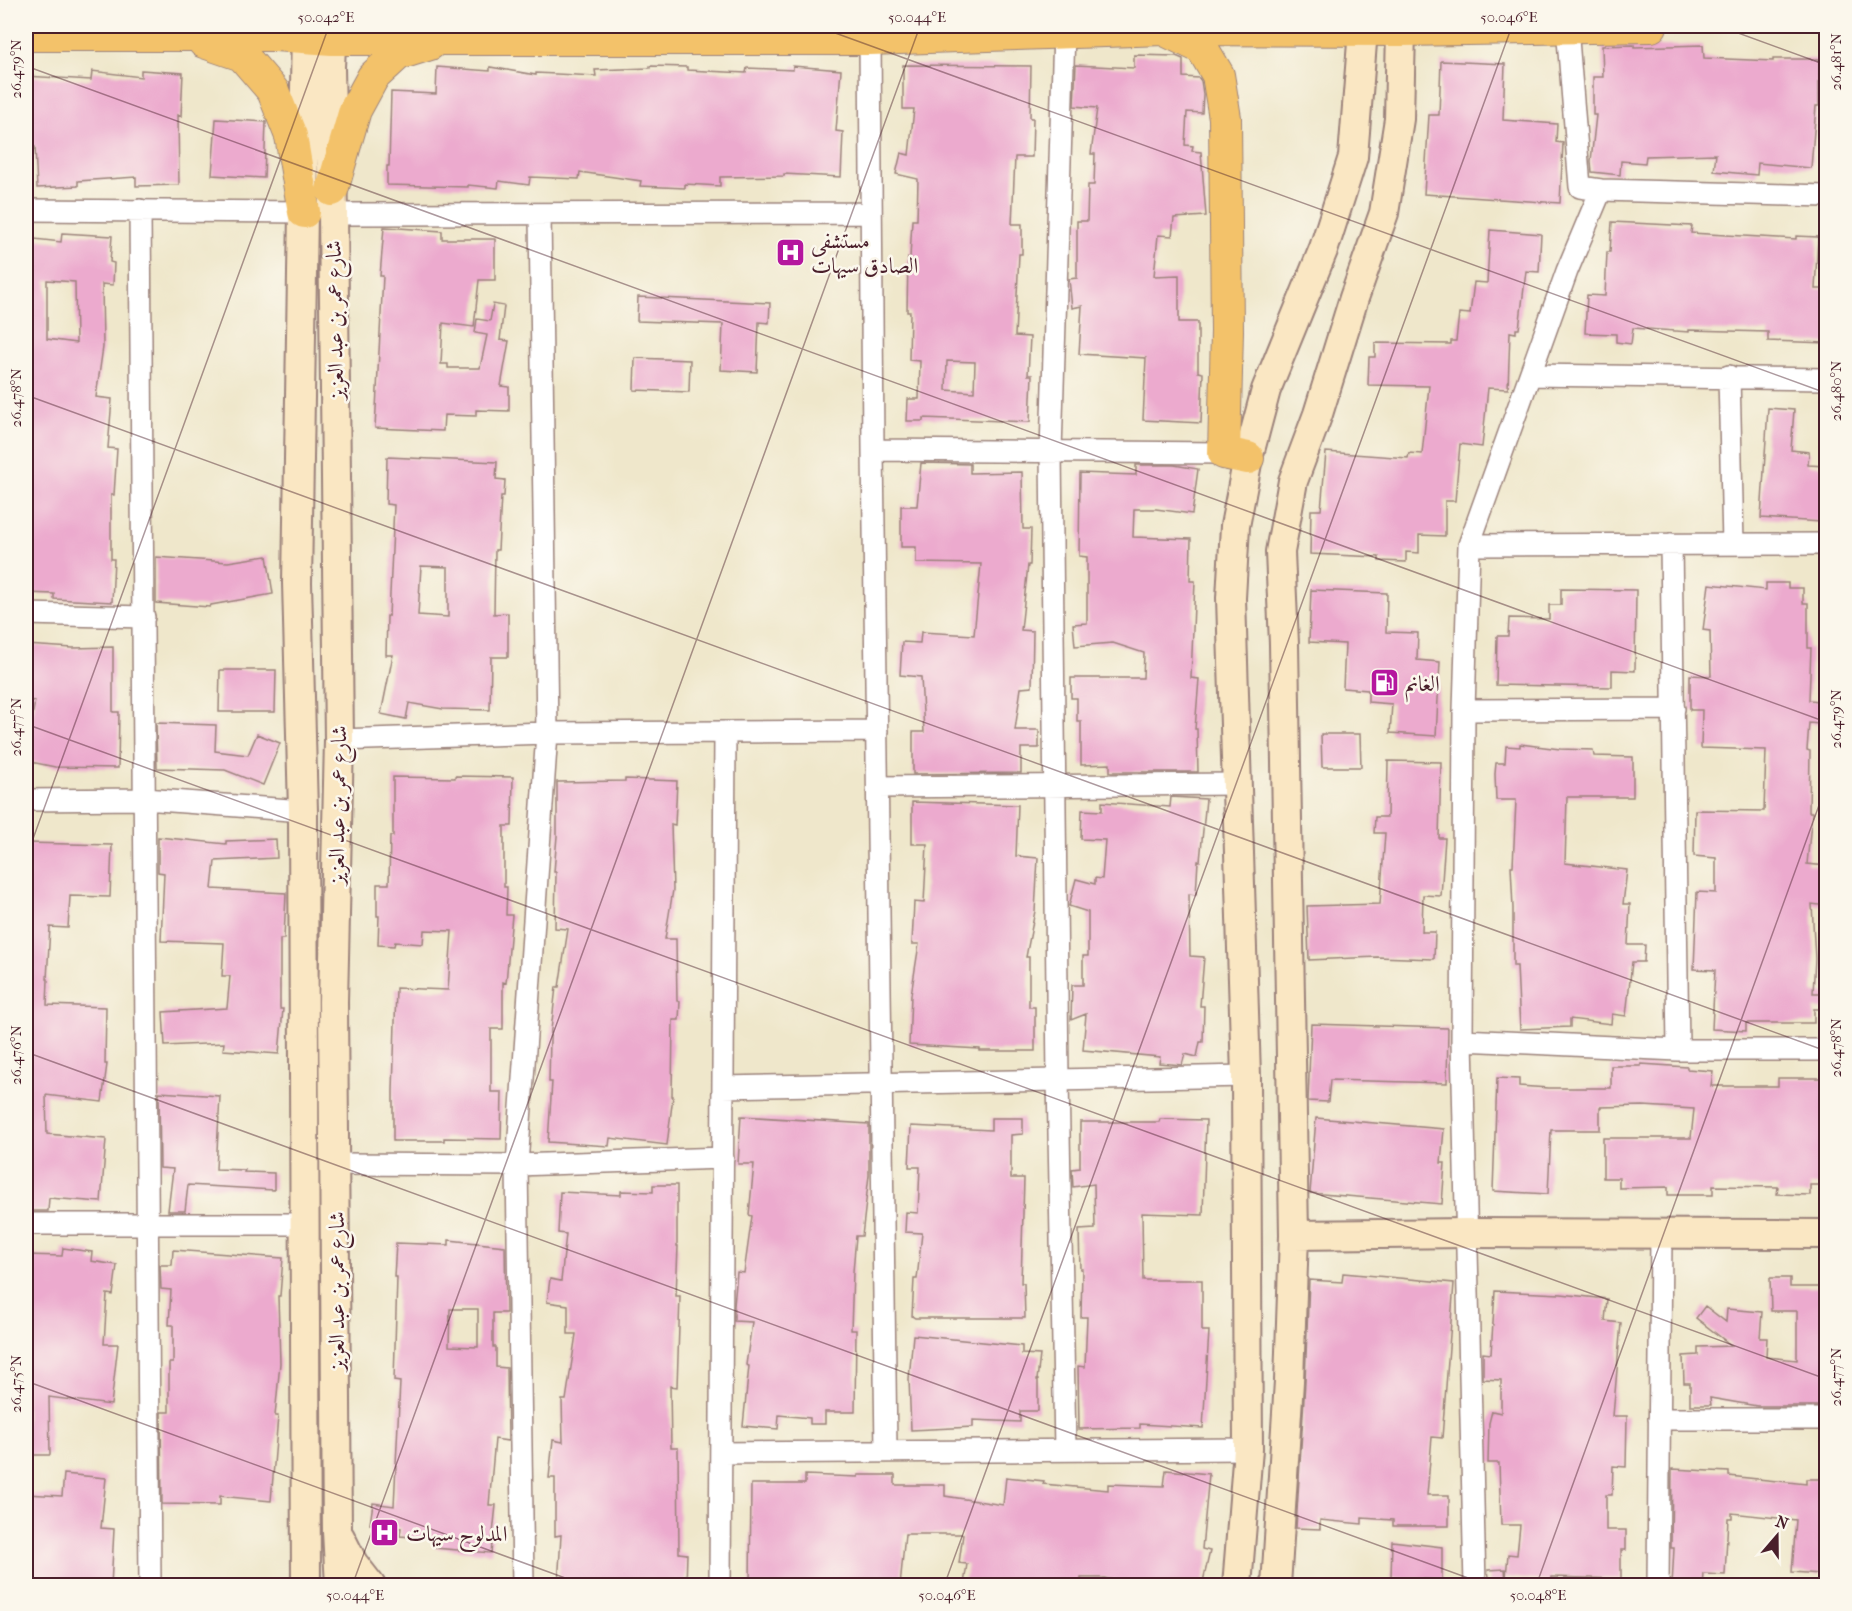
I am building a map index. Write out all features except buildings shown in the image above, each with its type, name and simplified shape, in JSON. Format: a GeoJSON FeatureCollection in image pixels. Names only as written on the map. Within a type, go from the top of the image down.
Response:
{"type":"FeatureCollection","features":[{"type":"Feature","properties":{"kind":"main road"},"geometry":{"type":"LineString","coordinates":[[26,35],[275,35],[319,32],[450,38],[870,39],[1164,29],[1651,26]]}},
{"type":"Feature","properties":{"kind":"main road"},"geometry":{"type":"LineString","coordinates":[[1164,29],[1202,48],[1218,75],[1225,118],[1227,331],[1236,455]]}},
{"type":"Feature","properties":{"kind":"main road"},"geometry":{"type":"LineString","coordinates":[[158,35],[206,42],[242,55],[273,91],[323,205]]}},
{"type":"Feature","properties":{"kind":"main road"},"geometry":{"type":"LineString","coordinates":[[323,205],[355,110],[373,77],[398,54],[450,38]]}},
{"type":"Feature","properties":{"kind":"street"},"geometry":{"type":"LineString","coordinates":[[1567,27],[1580,186],[1601,190],[1827,196]]}},
{"type":"Feature","properties":{"kind":"street"},"geometry":{"type":"LineString","coordinates":[[1237,1586],[1248,1449],[1246,1076],[1232,598],[1236,455],[1266,390],[1324,248],[1353,157],[1363,28]]}},
{"type":"Feature","properties":{"kind":"street"},"geometry":{"type":"LineString","coordinates":[[1276,1586],[1289,1381],[1294,1235],[1284,644],[1280,552],[1293,481],[1318,414],[1354,298],[1384,213],[1399,119],[1401,28]]}},
{"type":"Feature","properties":{"kind":"street"},"geometry":{"type":"LineString","coordinates":[[319,32],[323,205]]}},
{"type":"Feature","properties":{"kind":"street"},"geometry":{"type":"LineString","coordinates":[[1064,32],[1052,451],[1058,1080],[1065,1449]]}},
{"type":"Feature","properties":{"kind":"street"},"geometry":{"type":"LineString","coordinates":[[870,39],[886,1451]]}},
{"type":"Feature","properties":{"kind":"street"},"geometry":{"type":"LineString","coordinates":[[1475,1586],[1462,1040],[1464,710],[1469,545],[1567,271],[1601,190]]}},
{"type":"Feature","properties":{"kind":"street"},"geometry":{"type":"LineString","coordinates":[[26,210],[140,210],[323,205],[540,215],[871,213]]}},
{"type":"Feature","properties":{"kind":"street","name":"شارع عمر بن عبد العزيز"},"geometry":{"type":"LineString","coordinates":[[323,205],[339,741],[333,1002],[337,1531],[340,1586]]}},
{"type":"Feature","properties":{"kind":"street","name":"شارع عمر بن عبد العزيز"},"geometry":{"type":"LineString","coordinates":[[306,1586],[303,811],[297,583],[323,205]]}},
{"type":"Feature","properties":{"kind":"street"},"geometry":{"type":"LineString","coordinates":[[140,210],[150,1586]]}},
{"type":"Feature","properties":{"kind":"street"},"geometry":{"type":"LineString","coordinates":[[523,1586],[517,1166],[547,733],[540,215]]}},
{"type":"Feature","properties":{"kind":"street"},"geometry":{"type":"LineString","coordinates":[[1530,375],[1827,379]]}},
{"type":"Feature","properties":{"kind":"street"},"geometry":{"type":"LineString","coordinates":[[1729,376],[1733,544]]}},
{"type":"Feature","properties":{"kind":"street"},"geometry":{"type":"LineString","coordinates":[[873,450],[1236,455]]}},
{"type":"Feature","properties":{"kind":"street"},"geometry":{"type":"LineString","coordinates":[[1671,544],[1678,1050]]}},
{"type":"Feature","properties":{"kind":"street"},"geometry":{"type":"LineString","coordinates":[[1469,545],[1827,544]]}},
{"type":"Feature","properties":{"kind":"street"},"geometry":{"type":"LineString","coordinates":[[26,614],[144,617]]}},
{"type":"Feature","properties":{"kind":"street"},"geometry":{"type":"LineString","coordinates":[[1464,710],[1674,709]]}},
{"type":"Feature","properties":{"kind":"street"},"geometry":{"type":"LineString","coordinates":[[339,741],[547,733],[877,731]]}},
{"type":"Feature","properties":{"kind":"street"},"geometry":{"type":"LineString","coordinates":[[720,1586],[725,732]]}},
{"type":"Feature","properties":{"kind":"street"},"geometry":{"type":"LineString","coordinates":[[878,787],[1237,784]]}},
{"type":"Feature","properties":{"kind":"street"},"geometry":{"type":"LineString","coordinates":[[26,800],[146,799],[303,811]]}},
{"type":"Feature","properties":{"kind":"street"},"geometry":{"type":"LineString","coordinates":[[1462,1040],[1678,1050],[1827,1050]]}},
{"type":"Feature","properties":{"kind":"street"},"geometry":{"type":"LineString","coordinates":[[723,1087],[1246,1076]]}},
{"type":"Feature","properties":{"kind":"street"},"geometry":{"type":"LineString","coordinates":[[336,1164],[517,1166],[723,1158]]}},
{"type":"Feature","properties":{"kind":"street"},"geometry":{"type":"LineString","coordinates":[[26,1224],[304,1224]]}},
{"type":"Feature","properties":{"kind":"street"},"geometry":{"type":"LineString","coordinates":[[1658,1586],[1661,1234]]}},
{"type":"Feature","properties":{"kind":"street"},"geometry":{"type":"LineString","coordinates":[[1294,1235],[1827,1234]]}},
{"type":"Feature","properties":{"kind":"street"},"geometry":{"type":"LineString","coordinates":[[1659,1419],[1827,1419]]}},
{"type":"Feature","properties":{"kind":"street"},"geometry":{"type":"LineString","coordinates":[[721,1453],[1248,1449]]}},
{"type":"Feature","properties":{"kind":"street"},"geometry":{"type":"LineString","coordinates":[[337,1531],[353,1563],[371,1586]]}},
{"type":"Feature","properties":{"kind":"place","name":"مستشفى الصادق سيهات"},"geometry":{"type":"Point","coordinates":[790,253]}},
{"type":"Feature","properties":{"kind":"place","name":"الغانم"},"geometry":{"type":"Point","coordinates":[1384,683]}},
{"type":"Feature","properties":{"kind":"place","name":"المدلوح سيهات"},"geometry":{"type":"Point","coordinates":[385,1533]}}]}
